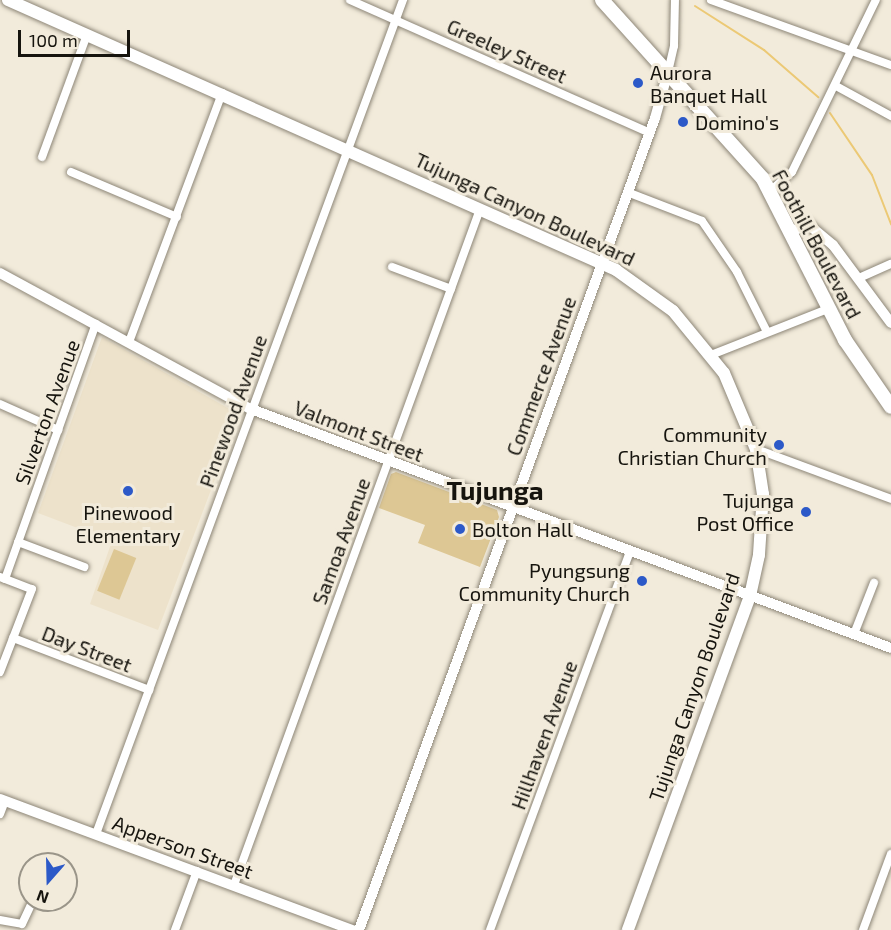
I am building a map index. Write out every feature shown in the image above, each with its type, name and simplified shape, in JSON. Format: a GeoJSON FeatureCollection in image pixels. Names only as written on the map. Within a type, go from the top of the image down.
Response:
{"type":"FeatureCollection","features":[{"type":"Feature","properties":{"kind":"main road","name":"Tujunga Canyon Boulevard"},"geometry":{"type":"LineString","coordinates":[[8,0],[347,148],[602,264],[657,297],[711,355],[734,392],[756,449],[763,515],[750,596],[628,930]]}},
{"type":"Feature","properties":{"kind":"main road","name":"Foothill Boulevard"},"geometry":{"type":"LineString","coordinates":[[602,0],[668,72],[770,191],[850,349],[891,407]]}},
{"type":"Feature","properties":{"kind":"street","name":"Greeley Street"},"geometry":{"type":"LineString","coordinates":[[350,0],[650,133]]}},
{"type":"Feature","properties":{"kind":"street","name":"Pinewood Avenue"},"geometry":{"type":"LineString","coordinates":[[96,834],[403,0]]}},
{"type":"Feature","properties":{"kind":"street","name":"Commerce Avenue"},"geometry":{"type":"LineString","coordinates":[[359,930],[650,133],[674,46],[675,0]]}},
{"type":"Feature","properties":{"kind":"street"},"geometry":{"type":"LineString","coordinates":[[711,0],[891,65]]}},
{"type":"Feature","properties":{"kind":"street"},"geometry":{"type":"LineString","coordinates":[[770,191],[792,172],[876,0]]}},
{"type":"Feature","properties":{"kind":"street"},"geometry":{"type":"LineString","coordinates":[[42,157],[87,35]]}},
{"type":"Feature","properties":{"kind":"street"},"geometry":{"type":"LineString","coordinates":[[836,86],[891,116]]}},
{"type":"Feature","properties":{"kind":"street"},"geometry":{"type":"LineString","coordinates":[[129,342],[222,93]]}},
{"type":"Feature","properties":{"kind":"street"},"geometry":{"type":"LineString","coordinates":[[71,172],[177,218]]}},
{"type":"Feature","properties":{"kind":"street"},"geometry":{"type":"LineString","coordinates":[[627,192],[702,221],[730,260],[767,332]]}},
{"type":"Feature","properties":{"kind":"street","name":"Samoa Avenue"},"geometry":{"type":"LineString","coordinates":[[234,885],[480,209]]}},
{"type":"Feature","properties":{"kind":"street"},"geometry":{"type":"LineString","coordinates":[[790,231],[811,226],[839,252],[891,323]]}},
{"type":"Feature","properties":{"kind":"street"},"geometry":{"type":"LineString","coordinates":[[859,278],[891,264]]}},
{"type":"Feature","properties":{"kind":"street"},"geometry":{"type":"LineString","coordinates":[[392,267],[451,289]]}},
{"type":"Feature","properties":{"kind":"street","name":"Valmont Street"},"geometry":{"type":"LineString","coordinates":[[0,273],[251,409],[891,648]]}},
{"type":"Feature","properties":{"kind":"street"},"geometry":{"type":"LineString","coordinates":[[711,355],[828,309]]}},
{"type":"Feature","properties":{"kind":"street","name":"Silverton Avenue"},"geometry":{"type":"LineString","coordinates":[[2,578],[18,542],[96,324]]}},
{"type":"Feature","properties":{"kind":"street"},"geometry":{"type":"LineString","coordinates":[[0,404],[58,430]]}},
{"type":"Feature","properties":{"kind":"street"},"geometry":{"type":"LineString","coordinates":[[756,449],[891,499]]}},
{"type":"Feature","properties":{"kind":"street"},"geometry":{"type":"LineString","coordinates":[[18,542],[84,567]]}},
{"type":"Feature","properties":{"kind":"street","name":"Hillhaven Avenue"},"geometry":{"type":"LineString","coordinates":[[490,930],[630,551]]}},
{"type":"Feature","properties":{"kind":"street"},"geometry":{"type":"LineString","coordinates":[[0,672],[32,589],[2,578]]}},
{"type":"Feature","properties":{"kind":"street"},"geometry":{"type":"LineString","coordinates":[[854,634],[874,583]]}},
{"type":"Feature","properties":{"kind":"street","name":"Day Street"},"geometry":{"type":"LineString","coordinates":[[13,639],[149,690]]}},
{"type":"Feature","properties":{"kind":"street"},"geometry":{"type":"LineString","coordinates":[[0,814],[2,800]]}},
{"type":"Feature","properties":{"kind":"street","name":"Apperson Street"},"geometry":{"type":"LineString","coordinates":[[2,800],[354,930]]}},
{"type":"Feature","properties":{"kind":"street"},"geometry":{"type":"LineString","coordinates":[[863,930],[891,854]]}},
{"type":"Feature","properties":{"kind":"street"},"geometry":{"type":"LineString","coordinates":[[175,930],[197,871]]}},
{"type":"Feature","properties":{"kind":"street"},"geometry":{"type":"LineString","coordinates":[[0,920],[22,924],[28,912]]}},
{"type":"Feature","properties":{"kind":"shaded area","name":"Pinewood Elementary"},"geometry":{"type":"Polygon","coordinates":[[[102,337],[233,411],[237,421],[158,630],[90,604],[112,541],[38,513],[102,337]]]}},
{"type":"Feature","properties":{"kind":"shaded area"},"geometry":{"type":"Polygon","coordinates":[[[396,472],[497,510],[499,517],[480,567],[418,543],[425,525],[379,508],[391,474],[396,472]]]}},
{"type":"Feature","properties":{"kind":"shaded area"},"geometry":{"type":"Polygon","coordinates":[[[114,549],[136,558],[119,600],[97,591],[114,549]]]}},
{"type":"Feature","properties":{"kind":"waterway"},"geometry":{"type":"LineString","coordinates":[[695,6],[764,50],[818,97]]}},
{"type":"Feature","properties":{"kind":"waterway"},"geometry":{"type":"LineString","coordinates":[[830,113],[872,175],[891,224]]}},
{"type":"Feature","properties":{"kind":"place","name":"Aurora Banquet Hall"},"geometry":{"type":"Point","coordinates":[638,83]}},
{"type":"Feature","properties":{"kind":"place","name":"Domino's"},"geometry":{"type":"Point","coordinates":[683,122]}},
{"type":"Feature","properties":{"kind":"place","name":"Community Christian Church"},"geometry":{"type":"Point","coordinates":[779,445]}},
{"type":"Feature","properties":{"kind":"place","name":"Pinewood Elementary"},"geometry":{"type":"Point","coordinates":[128,491]}},
{"type":"Feature","properties":{"kind":"place","name":"Tujunga Post Office"},"geometry":{"type":"Point","coordinates":[806,512]}},
{"type":"Feature","properties":{"kind":"place","name":"Bolton Hall"},"geometry":{"type":"Point","coordinates":[460,529]}},
{"type":"Feature","properties":{"kind":"place","name":"Pyungsung Community Church"},"geometry":{"type":"Point","coordinates":[642,581]}},
{"type":"Feature","properties":{"kind":"district","name":"Tujunga"},"geometry":{"type":"Point","coordinates":[495,490]}}]}
